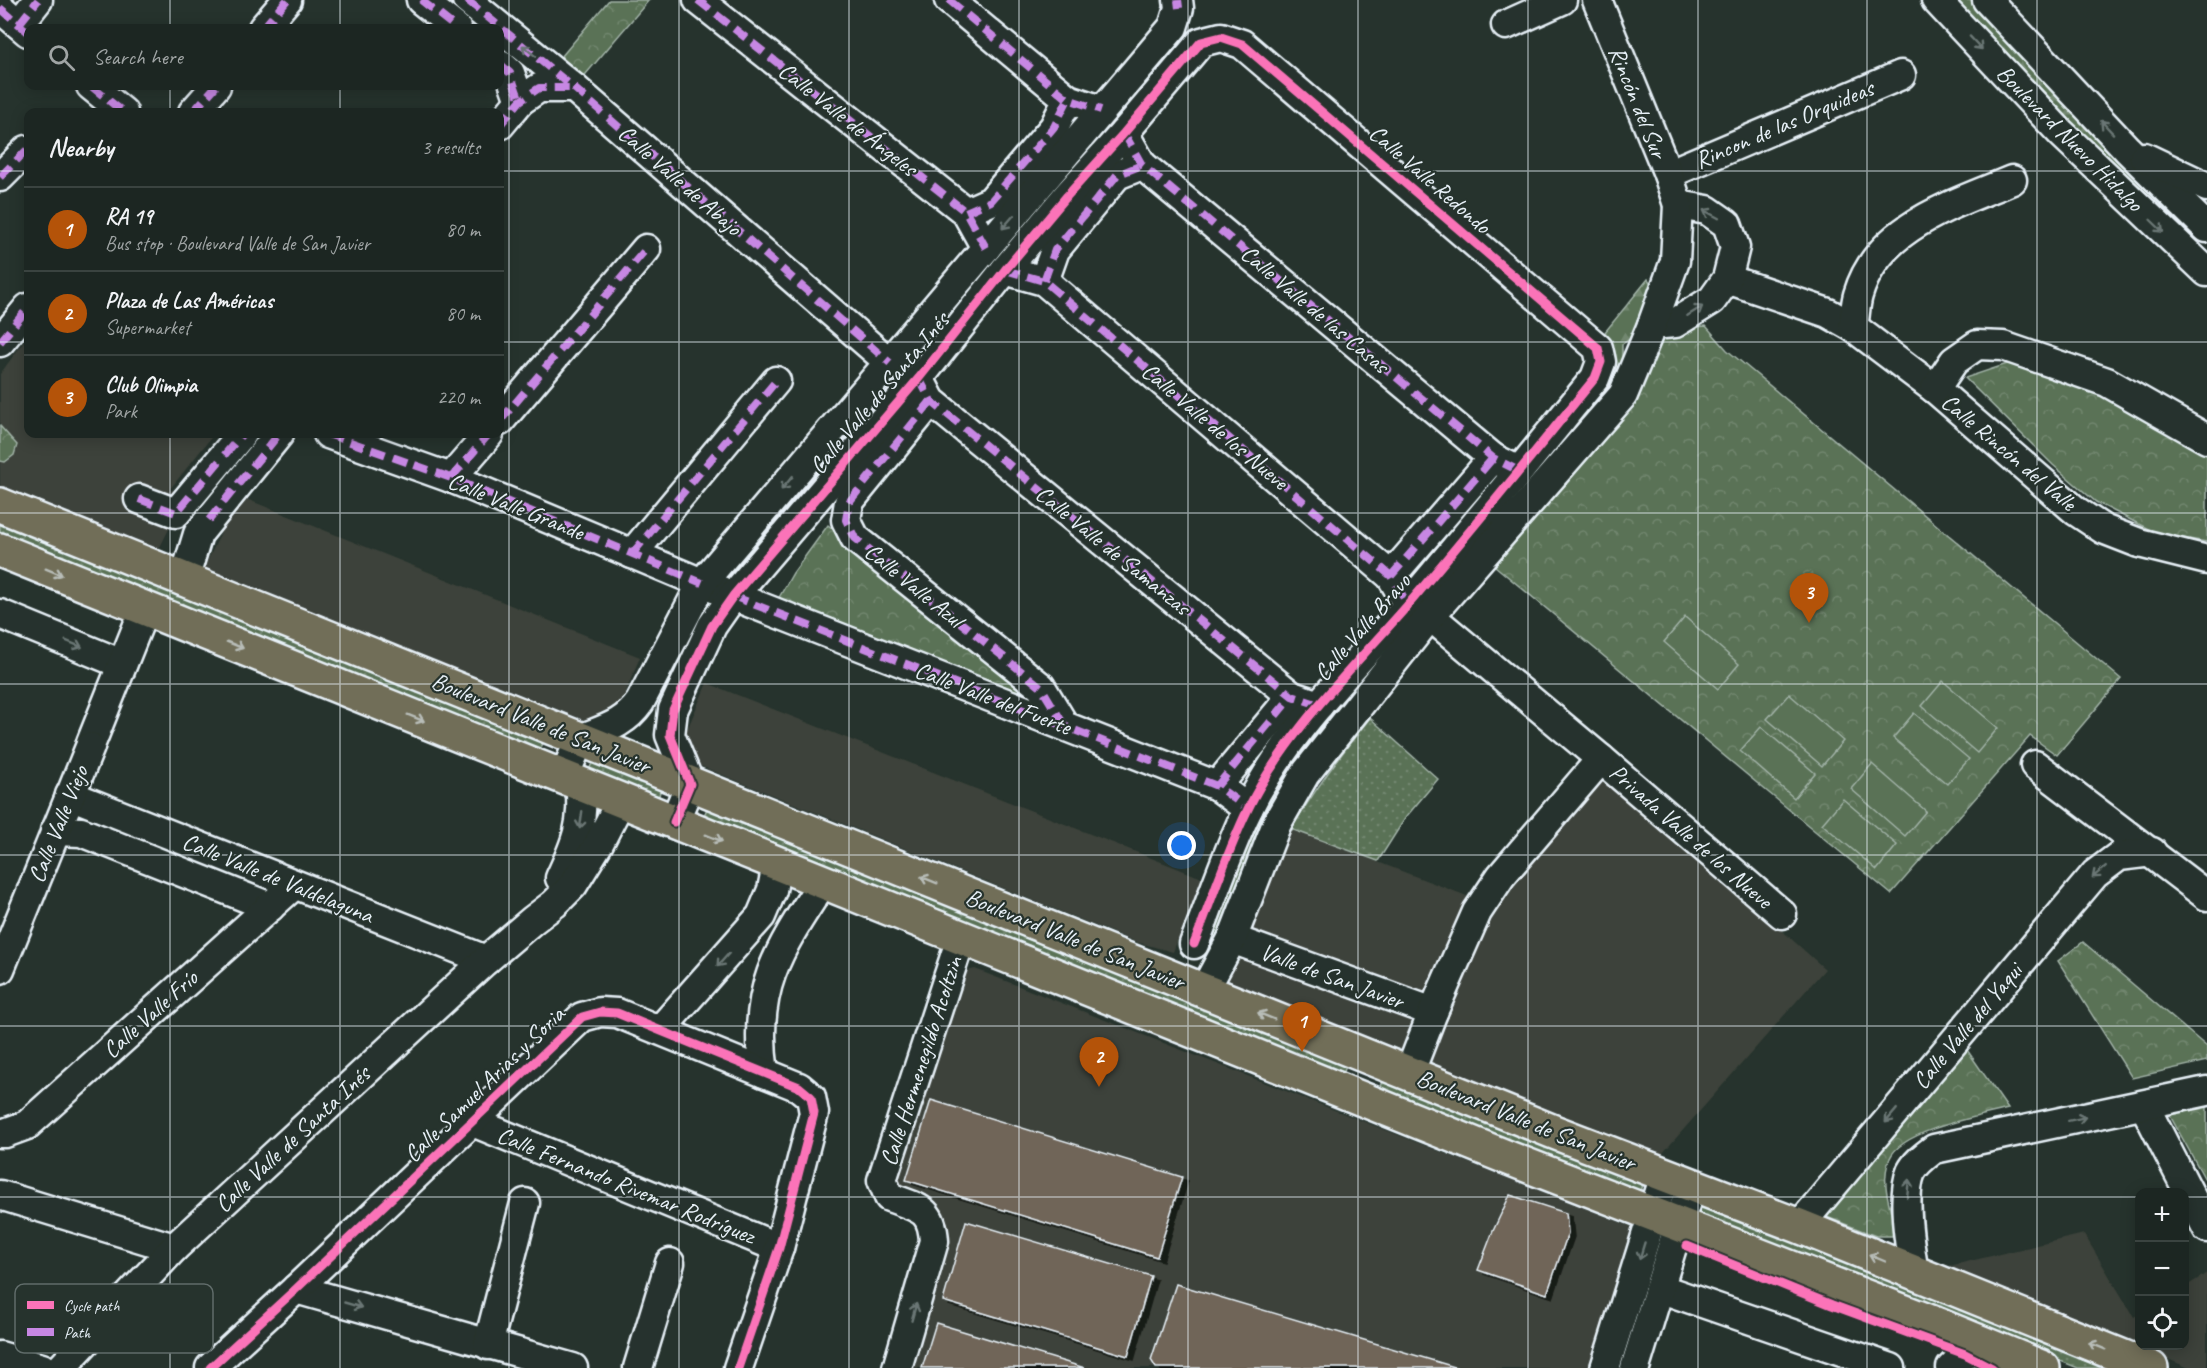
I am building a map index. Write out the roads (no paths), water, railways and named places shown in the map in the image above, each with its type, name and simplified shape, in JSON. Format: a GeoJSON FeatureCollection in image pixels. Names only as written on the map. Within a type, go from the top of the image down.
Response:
{"type":"FeatureCollection","features":[{"type":"Feature","properties":{"kind":"main road","name":"Boulevard Valle de San Javier"},"geometry":{"type":"LineString","coordinates":[[0,505],[1371,1059],[1799,1226],[2151,1368]]}},
{"type":"Feature","properties":{"kind":"main road","name":"Boulevard Valle de San Javier"},"geometry":{"type":"LineString","coordinates":[[0,550],[1356,1097],[2043,1368]]}},
{"type":"Feature","properties":{"kind":"main road"},"geometry":{"type":"LineString","coordinates":[[1356,1097],[1371,1059]]}},
{"type":"Feature","properties":{"kind":"street"},"geometry":{"type":"LineString","coordinates":[[16,21],[39,0]]}},
{"type":"Feature","properties":{"kind":"street"},"geometry":{"type":"LineString","coordinates":[[266,24],[287,0]]}},
{"type":"Feature","properties":{"kind":"street"},"geometry":{"type":"LineString","coordinates":[[421,0],[451,24]]}},
{"type":"Feature","properties":{"kind":"street","name":"Calle Valle de Abajo"},"geometry":{"type":"LineString","coordinates":[[467,0],[496,24]]}},
{"type":"Feature","properties":{"kind":"street","name":"Calle Valle de Ángeles"},"geometry":{"type":"LineString","coordinates":[[698,0],[966,212],[986,248]]}},
{"type":"Feature","properties":{"kind":"street"},"geometry":{"type":"LineString","coordinates":[[949,0],[1068,99],[1101,110]]}},
{"type":"Feature","properties":{"kind":"street"},"geometry":{"type":"LineString","coordinates":[[1506,25],[1562,0]]}},
{"type":"Feature","properties":{"kind":"street","name":"Rincón del Sur"},"geometry":{"type":"LineString","coordinates":[[1597,0],[1668,174],[1678,205],[1675,261]]}},
{"type":"Feature","properties":{"kind":"street","name":"Boulevard Nuevo Hidalgo"},"geometry":{"type":"LineString","coordinates":[[1936,0],[2061,133],[2207,272]]}},
{"type":"Feature","properties":{"kind":"street","name":"Boulevard Nuevo Hidalgo"},"geometry":{"type":"LineString","coordinates":[[1987,0],[2127,149],[2207,228]]}},
{"type":"Feature","properties":{"kind":"street","name":"Calle Valle de Santa Inés"},"geometry":{"type":"LineString","coordinates":[[690,784],[670,735],[674,710],[712,626],[733,596],[925,390],[1005,270],[1057,187],[1101,110],[1173,27],[1179,4]]}},
{"type":"Feature","properties":{"kind":"street","name":"Calle Valle de Abajo"},"geometry":{"type":"LineString","coordinates":[[504,30],[574,88],[890,363]]}},
{"type":"Feature","properties":{"kind":"street","name":"Calle Valle de Santa Inés"},"geometry":{"type":"LineString","coordinates":[[533,920],[560,878],[578,838],[582,820],[572,781],[580,739],[620,723],[632,713],[640,702],[702,583],[986,248],[1124,133],[1201,42],[1221,37]]}},
{"type":"Feature","properties":{"kind":"street","name":"Calle Valle Redondo"},"geometry":{"type":"LineString","coordinates":[[1221,37],[1242,44],[1429,203],[1598,348],[1601,362]]}},
{"type":"Feature","properties":{"kind":"street"},"geometry":{"type":"LineString","coordinates":[[504,68],[510,73],[520,101]]}},
{"type":"Feature","properties":{"kind":"street","name":"Rincon de las Orquideas"},"geometry":{"type":"LineString","coordinates":[[1668,174],[1901,75]]}},
{"type":"Feature","properties":{"kind":"street"},"geometry":{"type":"LineString","coordinates":[[504,120],[520,101],[539,88],[574,88]]}},
{"type":"Feature","properties":{"kind":"street"},"geometry":{"type":"LineString","coordinates":[[96,90],[118,108]]}},
{"type":"Feature","properties":{"kind":"street"},"geometry":{"type":"LineString","coordinates":[[197,108],[212,90]]}},
{"type":"Feature","properties":{"kind":"street"},"geometry":{"type":"LineString","coordinates":[[966,212],[991,201],[1054,127],[1068,99]]}},
{"type":"Feature","properties":{"kind":"street","name":"Calle Valle de las Casas"},"geometry":{"type":"LineString","coordinates":[[1124,133],[1142,165],[1493,458],[1519,471]]}},
{"type":"Feature","properties":{"kind":"street"},"geometry":{"type":"LineString","coordinates":[[2127,149],[2207,187]]}},
{"type":"Feature","properties":{"kind":"street"},"geometry":{"type":"LineString","coordinates":[[0,177],[24,153]]}},
{"type":"Feature","properties":{"kind":"street"},"geometry":{"type":"LineString","coordinates":[[1044,281],[1054,250],[1117,175],[1142,165]]}},
{"type":"Feature","properties":{"kind":"street"},"geometry":{"type":"LineString","coordinates":[[1853,327],[1858,294],[1872,264],[1894,238],[1921,219],[2012,180]]}},
{"type":"Feature","properties":{"kind":"street"},"geometry":{"type":"LineString","coordinates":[[1652,325],[1675,323],[1712,300],[1727,279],[1735,247],[1728,224],[1707,210],[1678,205]]}},
{"type":"Feature","properties":{"kind":"street"},"geometry":{"type":"LineString","coordinates":[[504,416],[646,249]]}},
{"type":"Feature","properties":{"kind":"street","name":"Calle Valle Bravo"},"geometry":{"type":"LineString","coordinates":[[1194,944],[1248,809],[1281,755],[1319,705],[1419,610],[1623,395],[1675,261]]}},
{"type":"Feature","properties":{"kind":"street","name":"Calle Valle de los Nueve"},"geometry":{"type":"LineString","coordinates":[[1005,270],[1044,281],[1391,576],[1419,610],[1601,759]]}},
{"type":"Feature","properties":{"kind":"street"},"geometry":{"type":"LineString","coordinates":[[1727,279],[1828,313],[1853,327],[1935,389]]}},
{"type":"Feature","properties":{"kind":"street"},"geometry":{"type":"LineString","coordinates":[[0,342],[24,313]]}},
{"type":"Feature","properties":{"kind":"street","name":"Calle Rincón del Valle"},"geometry":{"type":"LineString","coordinates":[[2207,439],[2107,382],[2003,346],[1977,345],[1954,361],[1935,389],[2076,511],[2103,529],[2139,543],[2207,560]]}},
{"type":"Feature","properties":{"kind":"street","name":"Calle Valle Bravo"},"geometry":{"type":"LineString","coordinates":[[1204,991],[1232,939],[1277,823],[1305,774],[1519,471],[1595,378],[1601,362]]}},
{"type":"Feature","properties":{"kind":"street"},"geometry":{"type":"LineString","coordinates":[[632,554],[776,381]]}},
{"type":"Feature","properties":{"kind":"street","name":"Calle Valle de Samanzas"},"geometry":{"type":"LineString","coordinates":[[925,390],[1292,696],[1319,705]]}},
{"type":"Feature","properties":{"kind":"street","name":"Calle Valle Azul"},"geometry":{"type":"LineString","coordinates":[[925,390],[849,502],[846,520],[855,538],[1041,687],[1064,725]]}},
{"type":"Feature","properties":{"kind":"street"},"geometry":{"type":"LineString","coordinates":[[139,500],[176,513],[239,438]]}},
{"type":"Feature","properties":{"kind":"street"},"geometry":{"type":"LineString","coordinates":[[184,579],[198,534],[276,438]]}},
{"type":"Feature","properties":{"kind":"street","name":"Calle Valle Grande"},"geometry":{"type":"LineString","coordinates":[[339,438],[451,478],[702,583]]}},
{"type":"Feature","properties":{"kind":"street"},"geometry":{"type":"LineString","coordinates":[[451,478],[486,438]]}},
{"type":"Feature","properties":{"kind":"street"},"geometry":{"type":"LineString","coordinates":[[1391,576],[1493,458]]}},
{"type":"Feature","properties":{"kind":"street","name":"Calle Valle del Fuerte"},"geometry":{"type":"LineString","coordinates":[[702,583],[1217,786],[1248,809]]}},
{"type":"Feature","properties":{"kind":"street","name":"Calle Valle Viejo"},"geometry":{"type":"LineString","coordinates":[[0,969],[145,608]]}},
{"type":"Feature","properties":{"kind":"street"},"geometry":{"type":"LineString","coordinates":[[0,614],[122,664]]}},
{"type":"Feature","properties":{"kind":"street"},"geometry":{"type":"LineString","coordinates":[[1217,786],[1292,696]]}},
{"type":"Feature","properties":{"kind":"street"},"geometry":{"type":"LineString","coordinates":[[1409,1074],[1433,1012],[1477,912],[1501,876],[1601,759]]}},
{"type":"Feature","properties":{"kind":"street","name":"Privada Valle de los Nueve"},"geometry":{"type":"LineString","coordinates":[[1601,759],[1782,914]]}},
{"type":"Feature","properties":{"kind":"street"},"geometry":{"type":"LineString","coordinates":[[2035,765],[2207,896]]}},
{"type":"Feature","properties":{"kind":"street"},"geometry":{"type":"LineString","coordinates":[[674,822],[690,784]]}},
{"type":"Feature","properties":{"kind":"street","name":"Calle Valle de Valdelaguna"},"geometry":{"type":"LineString","coordinates":[[70,795],[486,960]]}},
{"type":"Feature","properties":{"kind":"street","name":"Calle Valle de Santa Inés"},"geometry":{"type":"LineString","coordinates":[[140,1284],[174,1248],[486,960],[554,904],[573,885],[599,843],[621,800]]}},
{"type":"Feature","properties":{"kind":"street","name":"Calle Valle de Valdelaguna"},"geometry":{"type":"LineString","coordinates":[[55,831],[81,832],[270,907]]}},
{"type":"Feature","properties":{"kind":"street","name":"Calle Valle del Yaqui"},"geometry":{"type":"LineString","coordinates":[[1799,1226],[2095,874],[2119,856],[2152,852]]}},
{"type":"Feature","properties":{"kind":"street"},"geometry":{"type":"LineString","coordinates":[[660,1030],[758,922],[767,905],[777,864]]}},
{"type":"Feature","properties":{"kind":"street"},"geometry":{"type":"LineString","coordinates":[[764,1073],[760,1043],[761,1015],[766,985],[792,929],[823,882]]}},
{"type":"Feature","properties":{"kind":"street","name":"Calle Valle Frío"},"geometry":{"type":"LineString","coordinates":[[0,1132],[6,1133],[27,1125],[294,885]]}},
{"type":"Feature","properties":{"kind":"street","name":"Calle Hermenegildo Acoltzin"},"geometry":{"type":"LineString","coordinates":[[897,1368],[934,1241],[933,1223],[921,1209],[889,1197],[882,1180],[962,938]]}},
{"type":"Feature","properties":{"kind":"street","name":"Valle de San Javier"},"geometry":{"type":"LineString","coordinates":[[1232,939],[1433,1012]]}},
{"type":"Feature","properties":{"kind":"street","name":"Calle Samuel Arias y Soria"},"geometry":{"type":"LineString","coordinates":[[210,1368],[582,1017],[600,1012],[617,1013],[660,1030],[799,1087],[811,1097],[814,1113],[779,1248],[738,1368]]}},
{"type":"Feature","properties":{"kind":"street"},"geometry":{"type":"LineString","coordinates":[[1914,1274],[1907,1186],[1912,1171],[1920,1159],[1934,1149],[2207,1091]]}},
{"type":"Feature","properties":{"kind":"street"},"geometry":{"type":"LineString","coordinates":[[2144,1105],[2207,1228]]}},
{"type":"Feature","properties":{"kind":"street","name":"Calle Fernando Rivemar Rodríguez"},"geometry":{"type":"LineString","coordinates":[[473,1122],[779,1248]]}},
{"type":"Feature","properties":{"kind":"street"},"geometry":{"type":"LineString","coordinates":[[1605,1368],[1666,1220],[1678,1180]]}},
{"type":"Feature","properties":{"kind":"street"},"geometry":{"type":"LineString","coordinates":[[0,1195],[174,1248]]}},
{"type":"Feature","properties":{"kind":"street"},"geometry":{"type":"LineString","coordinates":[[488,1345],[525,1203]]}},
{"type":"Feature","properties":{"kind":"street"},"geometry":{"type":"LineString","coordinates":[[1635,1368],[1659,1288],[1666,1220]]}},
{"type":"Feature","properties":{"kind":"street"},"geometry":{"type":"LineString","coordinates":[[638,1368],[670,1263]]}},
{"type":"Feature","properties":{"kind":"street"},"geometry":{"type":"LineString","coordinates":[[1659,1288],[1891,1368]]}},
{"type":"Feature","properties":{"kind":"street"},"geometry":{"type":"LineString","coordinates":[[296,1289],[573,1368]]}},
{"type":"Feature","properties":{"kind":"street"},"geometry":{"type":"LineString","coordinates":[[1951,1368],[1975,1340]]}},
{"type":"Feature","properties":{"kind":"street","name":"Calle Valle de Santa Inés"},"geometry":{"type":"LineString","coordinates":[[61,1368],[75,1353]]}},
{"type":"Feature","properties":{"kind":"street"},"geometry":{"type":"LineString","coordinates":[[0,1356],[42,1368]]}},
{"type":"Feature","properties":{"kind":"place","name":"Club Olimpia"},"geometry":{"type":"Point","coordinates":[1809,623]}},
{"type":"Feature","properties":{"kind":"place","name":"RA 19"},"geometry":{"type":"Point","coordinates":[1302,1052]}},
{"type":"Feature","properties":{"kind":"place","name":"Plaza de Las Américas"},"geometry":{"type":"Point","coordinates":[1099,1087]}}]}
